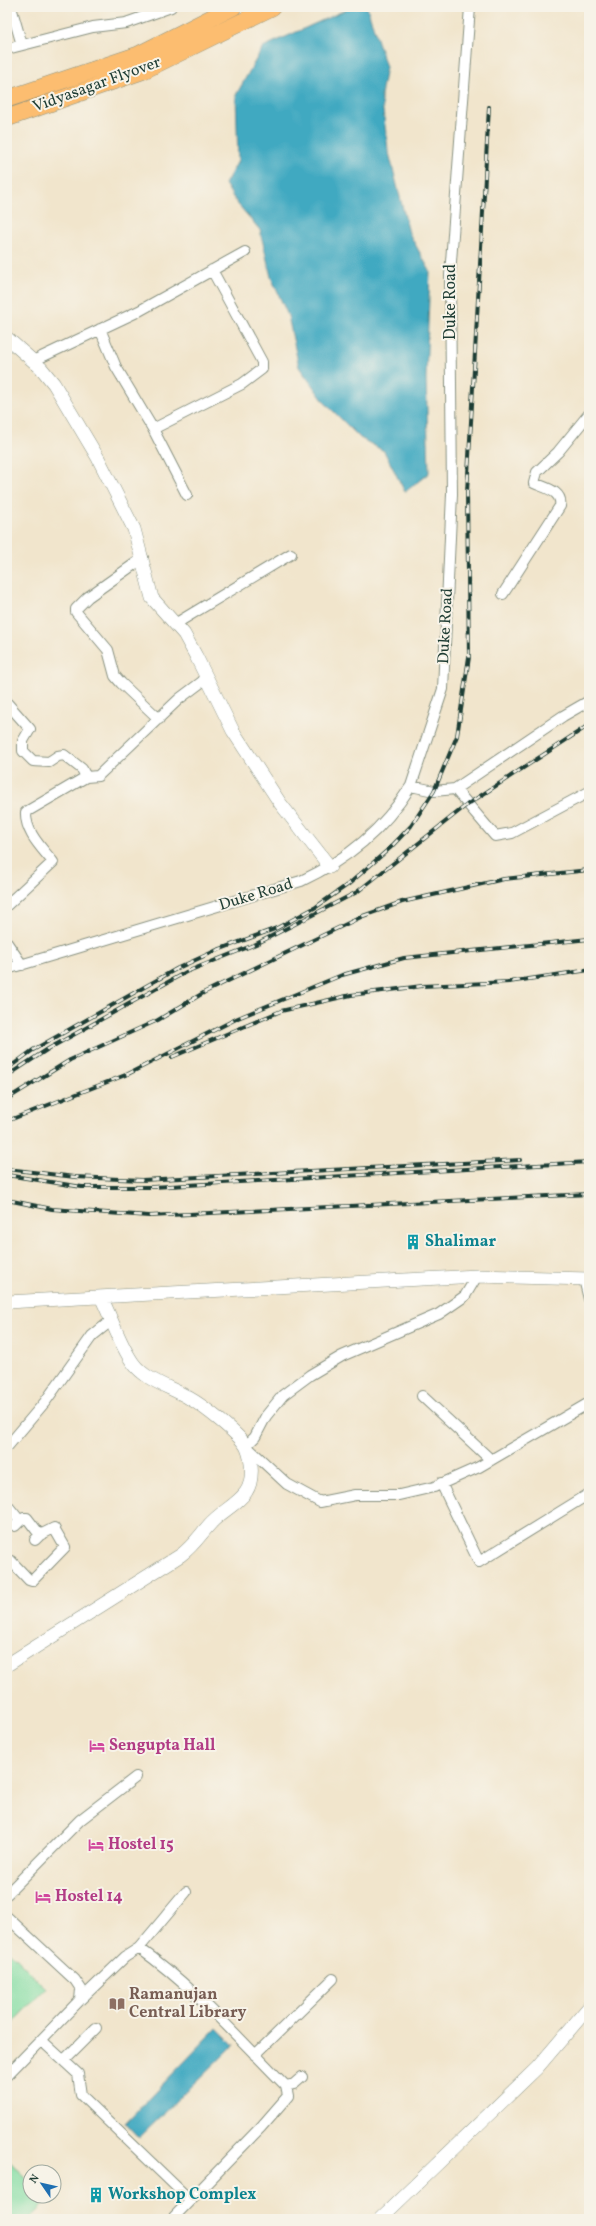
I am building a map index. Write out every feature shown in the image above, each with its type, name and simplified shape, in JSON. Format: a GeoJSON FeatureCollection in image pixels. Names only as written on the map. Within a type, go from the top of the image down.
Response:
{"type":"FeatureCollection","features":[{"type":"Feature","properties":{"kind":"highway","name":"Vidyasagar Flyover"},"geometry":{"type":"LineString","coordinates":[[7,99],[138,55],[233,7]]}},
{"type":"Feature","properties":{"kind":"highway","name":"Vidyasagar Flyover"},"geometry":{"type":"LineString","coordinates":[[7,118],[142,71],[272,7]]}},
{"type":"Feature","properties":{"kind":"street"},"geometry":{"type":"LineString","coordinates":[[11,7],[22,45]]}},
{"type":"Feature","properties":{"kind":"street"},"geometry":{"type":"LineString","coordinates":[[7,49],[93,27],[126,23],[171,7]]}},
{"type":"Feature","properties":{"kind":"street","name":"Duke Road"},"geometry":{"type":"LineString","coordinates":[[7,969],[301,881],[330,867],[364,842],[402,800],[411,786],[443,689],[452,494],[450,275],[470,7]]}},
{"type":"Feature","properties":{"kind":"street"},"geometry":{"type":"LineString","coordinates":[[33,361],[139,311],[245,252]]}},
{"type":"Feature","properties":{"kind":"street"},"geometry":{"type":"LineString","coordinates":[[153,429],[242,384],[262,369],[262,362],[212,270]]}},
{"type":"Feature","properties":{"kind":"street"},"geometry":{"type":"LineString","coordinates":[[100,329],[116,367],[153,429],[187,494]]}},
{"type":"Feature","properties":{"kind":"street"},"geometry":{"type":"LineString","coordinates":[[7,338],[33,361],[54,384],[98,458],[134,529],[143,558],[152,598],[175,624],[196,656],[233,731],[280,803],[330,867]]}},
{"type":"Feature","properties":{"kind":"street"},"geometry":{"type":"LineString","coordinates":[[503,594],[560,506],[561,500],[558,494],[534,483],[537,472],[558,452],[589,414]]}},
{"type":"Feature","properties":{"kind":"street"},"geometry":{"type":"LineString","coordinates":[[175,624],[291,554]]}},
{"type":"Feature","properties":{"kind":"street"},"geometry":{"type":"LineString","coordinates":[[143,558],[88,597],[76,609],[76,612],[108,650],[115,676],[159,719]]}},
{"type":"Feature","properties":{"kind":"street"},"geometry":{"type":"LineString","coordinates":[[7,904],[53,862],[32,836],[26,822],[26,812],[86,777],[98,776],[191,688],[207,678]]}},
{"type":"Feature","properties":{"kind":"street"},"geometry":{"type":"LineString","coordinates":[[411,786],[434,791],[455,789],[563,716],[589,701]]}},
{"type":"Feature","properties":{"kind":"street"},"geometry":{"type":"LineString","coordinates":[[7,703],[30,729],[23,741],[23,750],[33,761],[49,762],[58,756],[64,755],[82,769],[86,777]]}},
{"type":"Feature","properties":{"kind":"street"},"geometry":{"type":"LineString","coordinates":[[455,789],[495,836],[512,833],[589,792]]}},
{"type":"Feature","properties":{"kind":"street"},"geometry":{"type":"LineString","coordinates":[[7,943],[22,965]]}},
{"type":"Feature","properties":{"kind":"street"},"geometry":{"type":"LineString","coordinates":[[246,1446],[255,1437],[266,1416],[289,1391],[342,1356],[439,1314],[466,1296],[477,1276]]}},
{"type":"Feature","properties":{"kind":"street"},"geometry":{"type":"LineString","coordinates":[[7,1302],[477,1276],[586,1279],[589,1299]]}},
{"type":"Feature","properties":{"kind":"street"},"geometry":{"type":"LineString","coordinates":[[101,1297],[133,1363],[152,1380],[190,1398],[220,1421],[287,1484],[320,1502],[355,1495],[398,1495],[441,1484],[491,1460],[589,1403]]}},
{"type":"Feature","properties":{"kind":"street"},"geometry":{"type":"LineString","coordinates":[[7,1447],[45,1402],[92,1336],[112,1320]]}},
{"type":"Feature","properties":{"kind":"street"},"geometry":{"type":"LineString","coordinates":[[422,1396],[491,1460]]}},
{"type":"Feature","properties":{"kind":"street"},"geometry":{"type":"LineString","coordinates":[[7,1665],[126,1591],[181,1555],[196,1543],[210,1523],[235,1503],[247,1491],[251,1476],[251,1461],[246,1446]]}},
{"type":"Feature","properties":{"kind":"street"},"geometry":{"type":"LineString","coordinates":[[441,1484],[479,1562],[589,1494]]}},
{"type":"Feature","properties":{"kind":"street"},"geometry":{"type":"LineString","coordinates":[[7,1505],[18,1523],[24,1518],[27,1518],[38,1537],[54,1528],[65,1547],[32,1581],[29,1580],[11,1561]]}},
{"type":"Feature","properties":{"kind":"street"},"geometry":{"type":"LineString","coordinates":[[7,1894],[80,1820],[136,1778]]}},
{"type":"Feature","properties":{"kind":"street"},"geometry":{"type":"LineString","coordinates":[[7,2075],[80,2000],[125,1957],[139,1948],[186,1892]]}},
{"type":"Feature","properties":{"kind":"street"},"geometry":{"type":"LineString","coordinates":[[7,1917],[75,1980],[81,1989],[80,2000]]}},
{"type":"Feature","properties":{"kind":"street"},"geometry":{"type":"LineString","coordinates":[[139,1948],[168,1970],[255,2055],[286,2086],[288,2096],[262,2127],[172,2219]]}},
{"type":"Feature","properties":{"kind":"street"},"geometry":{"type":"LineString","coordinates":[[255,2055],[333,1979]]}},
{"type":"Feature","properties":{"kind":"street"},"geometry":{"type":"LineString","coordinates":[[380,2219],[537,2068],[589,2007]]}},
{"type":"Feature","properties":{"kind":"street"},"geometry":{"type":"LineString","coordinates":[[64,2060],[96,2028]]}},
{"type":"Feature","properties":{"kind":"street"},"geometry":{"type":"LineString","coordinates":[[41,2040],[78,2074],[81,2095],[190,2200]]}},
{"type":"Feature","properties":{"kind":"street"},"geometry":{"type":"LineString","coordinates":[[286,2086],[294,2084],[302,2077]]}},
{"type":"Feature","properties":{"kind":"green space"},"geometry":{"type":"Polygon","coordinates":[[[7,1949],[46,1988],[7,2028],[7,1949]]]}},
{"type":"Feature","properties":{"kind":"green space"},"geometry":{"type":"Polygon","coordinates":[[[7,2159],[22,2173],[22,2204],[43,2204],[28,2219],[7,2219],[7,2159]]]}},
{"type":"Feature","properties":{"kind":"water"},"geometry":{"type":"Polygon","coordinates":[[[352,7],[367,7],[386,67],[381,95],[388,149],[409,233],[430,271],[426,378],[429,473],[405,492],[384,451],[360,438],[325,403],[299,367],[288,316],[271,277],[260,230],[236,202],[225,184],[238,161],[236,95],[263,47],[352,7]]]}},
{"type":"Feature","properties":{"kind":"water"},"geometry":{"type":"Polygon","coordinates":[[[217,2028],[234,2045],[139,2138],[125,2123],[217,2028]]]}},
{"type":"Feature","properties":{"kind":"railway"},"geometry":{"type":"LineString","coordinates":[[7,1069],[33,1050],[178,968],[215,951],[277,928],[316,907],[350,883],[390,848],[411,826],[434,791],[457,736],[469,657],[467,492],[489,107]]}},
{"type":"Feature","properties":{"kind":"railway"},"geometry":{"type":"LineString","coordinates":[[7,1076],[48,1049],[186,972],[256,944],[357,892],[468,804],[589,725]]}},
{"type":"Feature","properties":{"kind":"railway"},"geometry":{"type":"LineString","coordinates":[[7,1099],[70,1060],[158,1020],[205,992],[363,916],[402,902],[504,879],[589,870]]}},
{"type":"Feature","properties":{"kind":"railway"},"geometry":{"type":"LineString","coordinates":[[7,1121],[128,1074],[238,1018],[342,975],[404,958],[589,939]]}},
{"type":"Feature","properties":{"kind":"railway"},"geometry":{"type":"LineString","coordinates":[[172,1057],[281,1011],[351,995],[422,986],[509,982],[589,970]]}},
{"type":"Feature","properties":{"kind":"railway"},"geometry":{"type":"LineString","coordinates":[[7,1169],[75,1177],[142,1180],[520,1160]]}},
{"type":"Feature","properties":{"kind":"railway"},"geometry":{"type":"LineString","coordinates":[[7,1175],[82,1187],[153,1187],[589,1162]]}},
{"type":"Feature","properties":{"kind":"railway"},"geometry":{"type":"LineString","coordinates":[[7,1200],[52,1209],[149,1216],[589,1194]]}},
{"type":"Feature","properties":{"kind":"place","name":"Shalimar"},"geometry":{"type":"Point","coordinates":[413,1242]}},
{"type":"Feature","properties":{"kind":"place","name":"Sengupta Hall"},"geometry":{"type":"Point","coordinates":[97,1746]}},
{"type":"Feature","properties":{"kind":"place","name":"Hostel 15"},"geometry":{"type":"Point","coordinates":[96,1845]}},
{"type":"Feature","properties":{"kind":"place","name":"Hostel 14"},"geometry":{"type":"Point","coordinates":[43,1897]}},
{"type":"Feature","properties":{"kind":"place","name":"Ramanujan Central Library"},"geometry":{"type":"Point","coordinates":[117,2004]}},
{"type":"Feature","properties":{"kind":"place","name":"Workshop Complex"},"geometry":{"type":"Point","coordinates":[96,2195]}}]}
